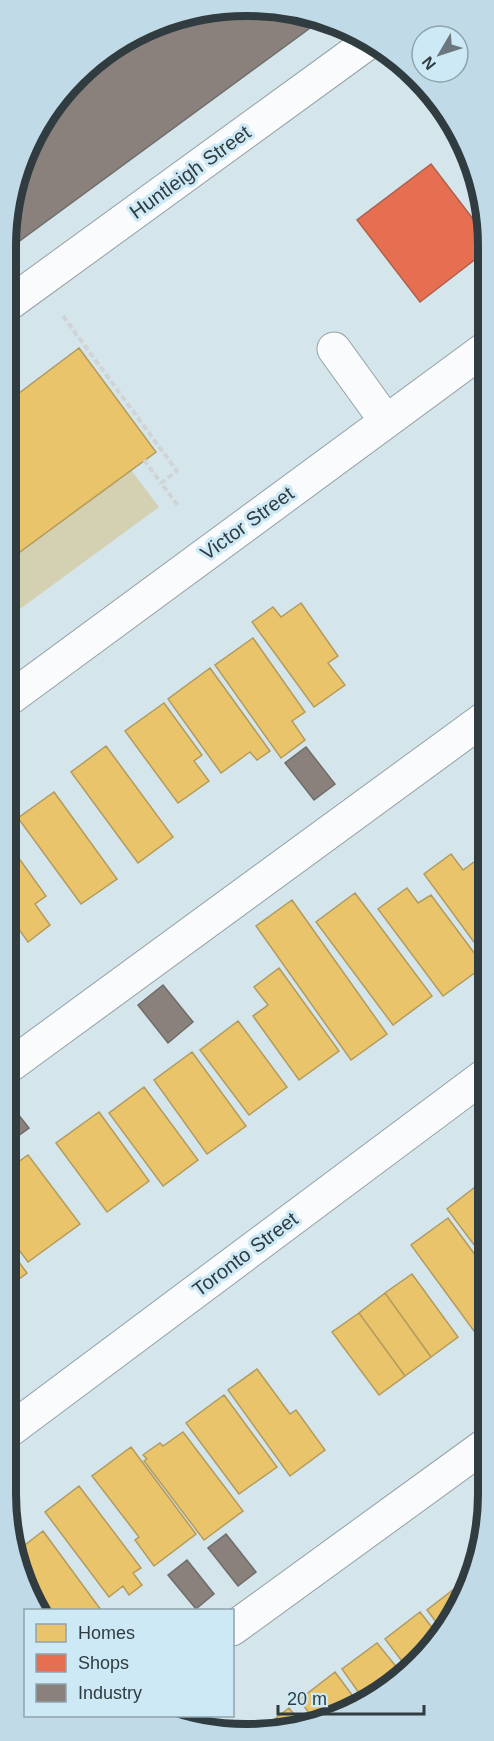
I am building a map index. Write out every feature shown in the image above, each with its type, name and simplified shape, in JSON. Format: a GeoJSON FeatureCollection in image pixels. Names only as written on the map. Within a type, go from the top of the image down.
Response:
{"type":"FeatureCollection","features":[{"type":"Feature","properties":{"kind":"street","name":"Huntleigh Street"},"geometry":{"type":"LineString","coordinates":[[16,299],[362,47]]}},
{"type":"Feature","properties":{"kind":"street"},"geometry":{"type":"LineString","coordinates":[[334,349],[386,421]]}},
{"type":"Feature","properties":{"kind":"street","name":"Victor Street"},"geometry":{"type":"LineString","coordinates":[[16,694],[478,354]]}},
{"type":"Feature","properties":{"kind":"street"},"geometry":{"type":"LineString","coordinates":[[16,1061],[478,723]]}},
{"type":"Feature","properties":{"kind":"street","name":"Toronto Street"},"geometry":{"type":"LineString","coordinates":[[16,1426],[478,1080]]}},
{"type":"Feature","properties":{"kind":"street"},"geometry":{"type":"LineString","coordinates":[[234,1628],[478,1450]]}},
{"type":"Feature","properties":{"kind":"path"},"geometry":{"type":"LineString","coordinates":[[38,283],[177,471],[161,483]]}},
{"type":"Feature","properties":{"kind":"path"},"geometry":{"type":"LineString","coordinates":[[144,460],[180,507]]}},
{"type":"Feature","properties":{"kind":"shaded area"},"geometry":{"type":"Polygon","coordinates":[[[131,470],[159,507],[16,612],[16,555],[131,470]]]}},
{"type":"Feature","properties":{"kind":"building: Homes"},"geometry":{"type":"Polygon","coordinates":[[[79,348],[156,452],[16,555],[16,395],[79,348]]]}},
{"type":"Feature","properties":{"kind":"building: Homes"},"geometry":{"type":"Polygon","coordinates":[[[301,603],[338,656],[328,663],[345,685],[314,707],[252,622],[273,607],[281,617],[301,603]]]}},
{"type":"Feature","properties":{"kind":"building: Homes"},"geometry":{"type":"Polygon","coordinates":[[[253,638],[305,712],[292,721],[305,740],[281,758],[215,665],[253,638]]]}},
{"type":"Feature","properties":{"kind":"building: Homes"},"geometry":{"type":"Polygon","coordinates":[[[210,668],[270,751],[257,760],[250,752],[221,773],[168,699],[210,668]]]}},
{"type":"Feature","properties":{"kind":"building: Homes"},"geometry":{"type":"Polygon","coordinates":[[[164,703],[202,755],[194,761],[209,781],[178,803],[125,731],[164,703]]]}},
{"type":"Feature","properties":{"kind":"building: Homes"},"geometry":{"type":"Polygon","coordinates":[[[106,746],[173,837],[138,863],[71,772],[106,746]]]}},
{"type":"Feature","properties":{"kind":"building: Homes"},"geometry":{"type":"Polygon","coordinates":[[[54,792],[117,879],[81,904],[18,818],[54,792]]]}},
{"type":"Feature","properties":{"kind":"building: Homes"},"geometry":{"type":"Polygon","coordinates":[[[16,854],[46,896],[35,904],[50,925],[28,942],[16,925],[16,854]]]}},
{"type":"Feature","properties":{"kind":"building: Homes"},"geometry":{"type":"Polygon","coordinates":[[[451,854],[463,870],[474,862],[478,867],[478,948],[424,874],[451,854]]]}},
{"type":"Feature","properties":{"kind":"building: Homes"},"geometry":{"type":"Polygon","coordinates":[[[407,888],[418,903],[431,895],[478,958],[478,970],[443,996],[378,909],[407,888]]]}},
{"type":"Feature","properties":{"kind":"building: Homes"},"geometry":{"type":"Polygon","coordinates":[[[355,893],[432,996],[393,1025],[316,922],[355,893]]]}},
{"type":"Feature","properties":{"kind":"building: Homes"},"geometry":{"type":"Polygon","coordinates":[[[292,900],[387,1034],[351,1060],[256,926],[292,900]]]}},
{"type":"Feature","properties":{"kind":"building: Homes"},"geometry":{"type":"Polygon","coordinates":[[[279,968],[339,1051],[299,1080],[253,1016],[268,1005],[254,987],[279,968]]]}},
{"type":"Feature","properties":{"kind":"building: Homes"},"geometry":{"type":"Polygon","coordinates":[[[238,1021],[287,1087],[249,1115],[200,1050],[238,1021]]]}},
{"type":"Feature","properties":{"kind":"building: Homes"},"geometry":{"type":"Polygon","coordinates":[[[192,1052],[246,1126],[207,1154],[154,1080],[192,1052]]]}},
{"type":"Feature","properties":{"kind":"building: Homes"},"geometry":{"type":"Polygon","coordinates":[[[144,1087],[198,1160],[163,1186],[109,1113],[144,1087]]]}},
{"type":"Feature","properties":{"kind":"building: Homes"},"geometry":{"type":"Polygon","coordinates":[[[99,1112],[149,1181],[107,1212],[56,1143],[99,1112]]]}},
{"type":"Feature","properties":{"kind":"building: Homes"},"geometry":{"type":"Polygon","coordinates":[[[28,1155],[80,1224],[28,1262],[16,1246],[16,1164],[28,1155]]]}},
{"type":"Feature","properties":{"kind":"building: Homes"},"geometry":{"type":"Polygon","coordinates":[[[478,1185],[478,1250],[447,1209],[478,1185]]]}},
{"type":"Feature","properties":{"kind":"building: Homes"},"geometry":{"type":"Polygon","coordinates":[[[448,1218],[478,1259],[478,1328],[474,1331],[411,1245],[448,1218]]]}},
{"type":"Feature","properties":{"kind":"building: Homes"},"geometry":{"type":"Polygon","coordinates":[[[16,1258],[27,1273],[16,1281],[16,1258]]]}},
{"type":"Feature","properties":{"kind":"building: Homes"},"geometry":{"type":"Polygon","coordinates":[[[412,1274],[458,1337],[431,1357],[385,1293],[412,1274]]]}},
{"type":"Feature","properties":{"kind":"building: Homes"},"geometry":{"type":"Polygon","coordinates":[[[385,1293],[431,1357],[405,1376],[359,1313],[385,1293]]]}},
{"type":"Feature","properties":{"kind":"building: Homes"},"geometry":{"type":"Polygon","coordinates":[[[359,1313],[405,1376],[379,1395],[332,1332],[359,1313]]]}},
{"type":"Feature","properties":{"kind":"building: Homes"},"geometry":{"type":"Polygon","coordinates":[[[257,1369],[290,1414],[296,1410],[325,1450],[290,1476],[228,1390],[257,1369]]]}},
{"type":"Feature","properties":{"kind":"building: Homes"},"geometry":{"type":"Polygon","coordinates":[[[224,1395],[277,1467],[239,1494],[186,1423],[224,1395]]]}},
{"type":"Feature","properties":{"kind":"building: Homes"},"geometry":{"type":"Polygon","coordinates":[[[183,1432],[243,1511],[204,1540],[144,1461],[147,1459],[143,1455],[147,1452],[160,1443],[163,1446],[183,1432]]]}},
{"type":"Feature","properties":{"kind":"building: Homes"},"geometry":{"type":"Polygon","coordinates":[[[131,1447],[196,1534],[154,1566],[135,1540],[139,1537],[92,1476],[131,1447]]]}},
{"type":"Feature","properties":{"kind":"building: Homes"},"geometry":{"type":"Polygon","coordinates":[[[79,1486],[141,1568],[133,1573],[142,1585],[129,1595],[123,1586],[109,1597],[45,1512],[79,1486]]]}},
{"type":"Feature","properties":{"kind":"building: Homes"},"geometry":{"type":"Polygon","coordinates":[[[43,1531],[100,1609],[50,1609],[39,1594],[23,1547],[43,1531]]]}},
{"type":"Feature","properties":{"kind":"building: Homes"},"geometry":{"type":"Polygon","coordinates":[[[458,1586],[438,1624],[427,1610],[458,1586]]]}},
{"type":"Feature","properties":{"kind":"building: Homes"},"geometry":{"type":"Polygon","coordinates":[[[420,1612],[434,1629],[403,1663],[385,1639],[420,1612]]]}},
{"type":"Feature","properties":{"kind":"building: Homes"},"geometry":{"type":"Polygon","coordinates":[[[377,1643],[398,1668],[360,1695],[342,1669],[377,1643]]]}},
{"type":"Feature","properties":{"kind":"building: Homes"},"geometry":{"type":"Polygon","coordinates":[[[335,1672],[354,1698],[311,1716],[299,1700],[335,1672]]]}},
{"type":"Feature","properties":{"kind":"building: Homes"},"geometry":{"type":"Polygon","coordinates":[[[289,1708],[298,1719],[277,1723],[269,1724],[289,1708]]]}},
{"type":"Feature","properties":{"kind":"building: Shops"},"geometry":{"type":"Polygon","coordinates":[[[431,164],[476,223],[478,257],[420,302],[357,220],[431,164]]]}},
{"type":"Feature","properties":{"kind":"building: Industry"},"geometry":{"type":"Polygon","coordinates":[[[247,16],[277,18],[313,26],[16,243],[18,217],[24,187],[47,132],[84,84],[119,55],[159,34],[187,24],[217,18],[247,16]]]}},
{"type":"Feature","properties":{"kind":"building: Industry"},"geometry":{"type":"Polygon","coordinates":[[[306,747],[335,784],[314,800],[285,763],[306,747]]]}},
{"type":"Feature","properties":{"kind":"building: Industry"},"geometry":{"type":"Polygon","coordinates":[[[163,985],[193,1022],[168,1043],[138,1005],[163,985]]]}},
{"type":"Feature","properties":{"kind":"building: Industry"},"geometry":{"type":"Polygon","coordinates":[[[16,1111],[29,1128],[16,1137],[16,1111]]]}},
{"type":"Feature","properties":{"kind":"building: Industry"},"geometry":{"type":"Polygon","coordinates":[[[226,1534],[256,1572],[238,1586],[208,1548],[226,1534]]]}},
{"type":"Feature","properties":{"kind":"building: Industry"},"geometry":{"type":"Polygon","coordinates":[[[187,1560],[214,1594],[196,1609],[168,1575],[187,1560]]]}}]}
